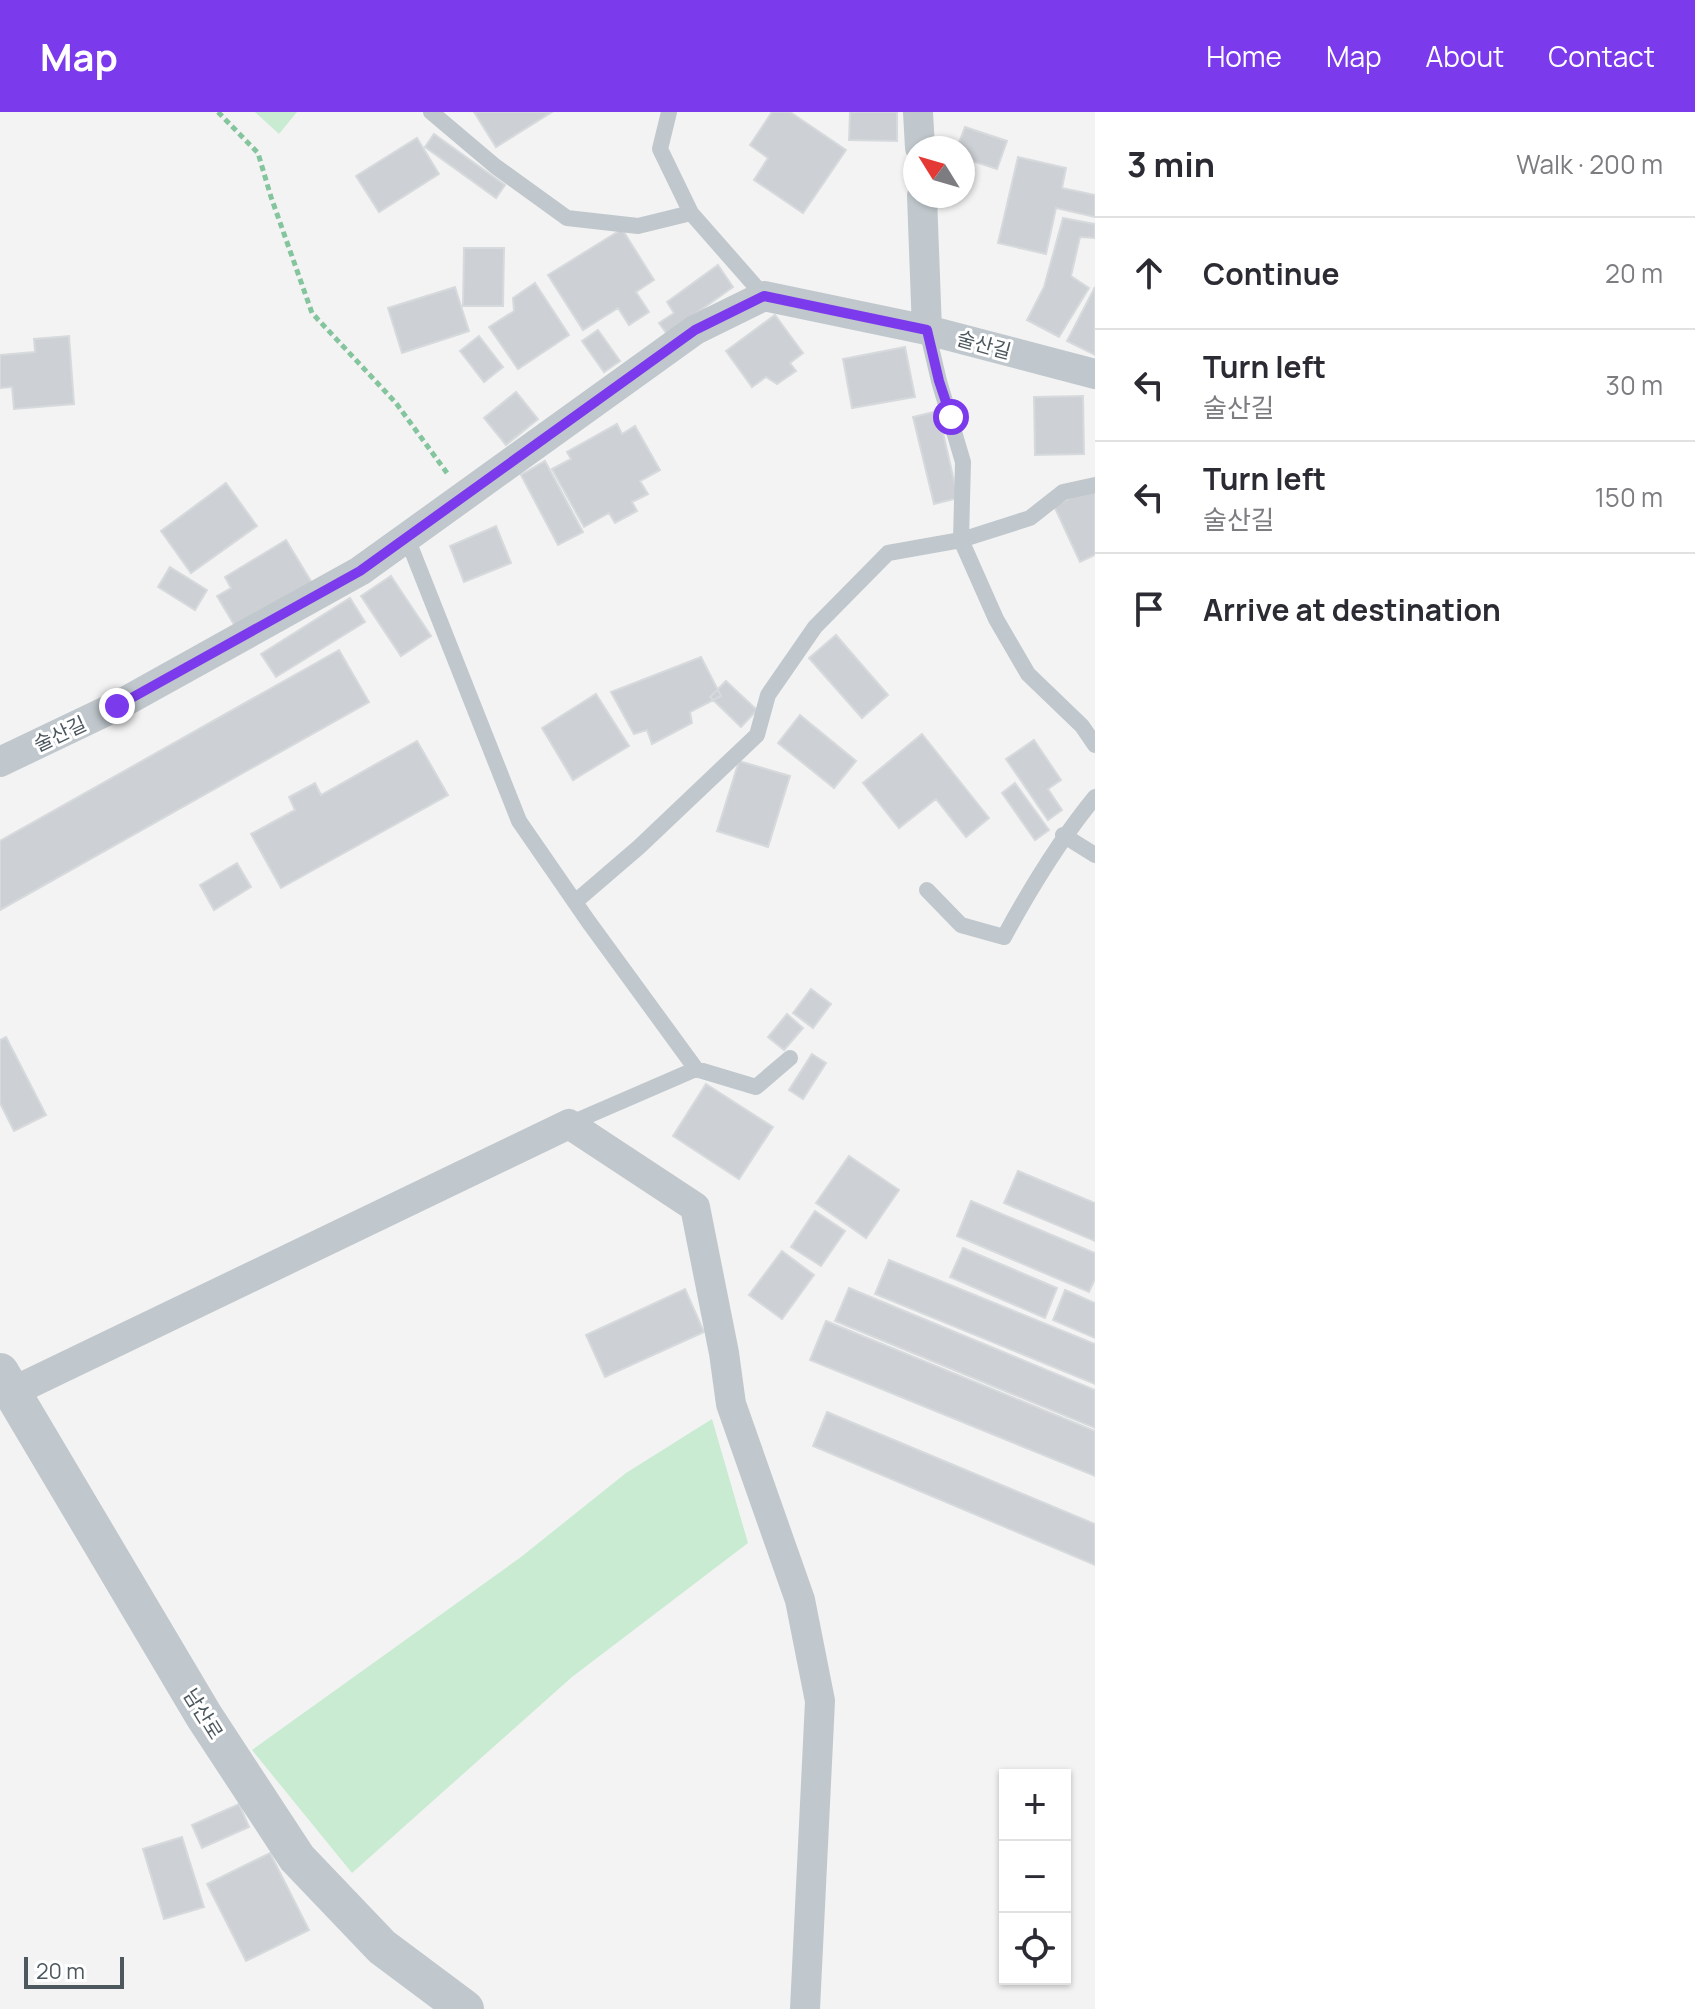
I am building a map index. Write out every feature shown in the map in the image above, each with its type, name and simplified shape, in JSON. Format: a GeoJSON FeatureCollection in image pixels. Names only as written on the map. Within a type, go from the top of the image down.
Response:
{"type":"FeatureCollection","features":[{"type":"Feature","properties":{"kind":"street"},"geometry":{"type":"LineString","coordinates":[[918,112],[919,136]]}},
{"type":"Feature","properties":{"kind":"street"},"geometry":{"type":"LineString","coordinates":[[922,208],[927,330]]}},
{"type":"Feature","properties":{"kind":"street","name":"술산길"},"geometry":{"type":"LineString","coordinates":[[0,762],[117,706],[360,571],[695,330],[764,296],[927,330],[1095,374]]}},
{"type":"Feature","properties":{"kind":"street"},"geometry":{"type":"LineString","coordinates":[[6,1382],[569,1124],[695,1207],[731,1404],[800,1600],[820,1701],[805,2009]]}},
{"type":"Feature","properties":{"kind":"street","name":"남산로"},"geometry":{"type":"LineString","coordinates":[[6,1382],[204,1716],[297,1858],[382,1947],[465,2009]]}},
{"type":"Feature","properties":{"kind":"lane"},"geometry":{"type":"LineString","coordinates":[[431,112],[495,166],[567,218],[638,226],[691,213]]}},
{"type":"Feature","properties":{"kind":"lane"},"geometry":{"type":"LineString","coordinates":[[669,112],[660,149],[691,213],[764,296]]}},
{"type":"Feature","properties":{"kind":"lane"},"geometry":{"type":"LineString","coordinates":[[927,330],[963,462],[961,540],[996,619],[1028,674],[1082,726],[1095,745]]}},
{"type":"Feature","properties":{"kind":"lane"},"geometry":{"type":"LineString","coordinates":[[575,902],[639,847],[757,735],[768,695],[815,627],[888,553],[961,540],[1030,518],[1063,492],[1095,485]]}},
{"type":"Feature","properties":{"kind":"lane"},"geometry":{"type":"LineString","coordinates":[[407,538],[519,821],[696,1069],[756,1087],[790,1058]]}},
{"type":"Feature","properties":{"kind":"lane"},"geometry":{"type":"LineString","coordinates":[[927,890],[961,925],[1004,937],[1063,835],[1095,797]]}},
{"type":"Feature","properties":{"kind":"lane"},"geometry":{"type":"LineString","coordinates":[[1063,835],[1095,855]]}},
{"type":"Feature","properties":{"kind":"lane"},"geometry":{"type":"LineString","coordinates":[[569,1124],[696,1069]]}},
{"type":"Feature","properties":{"kind":"path"},"geometry":{"type":"LineString","coordinates":[[218,112],[258,153],[312,313],[396,403],[464,496]]}},
{"type":"Feature","properties":{"kind":"green space"},"geometry":{"type":"Polygon","coordinates":[[[255,112],[297,112],[279,134],[255,112]]]}},
{"type":"Feature","properties":{"kind":"green space"},"geometry":{"type":"Polygon","coordinates":[[[712,1419],[748,1543],[572,1677],[352,1873],[252,1750],[521,1557],[626,1473],[712,1419]]]}},
{"type":"Feature","properties":{"kind":"building"},"geometry":{"type":"Polygon","coordinates":[[[474,112],[552,112],[496,147],[474,112]]]}},
{"type":"Feature","properties":{"kind":"building"},"geometry":{"type":"Polygon","coordinates":[[[772,112],[790,112],[846,150],[803,213],[754,180],[768,158],[750,145],[772,112]]]}},
{"type":"Feature","properties":{"kind":"building"},"geometry":{"type":"Polygon","coordinates":[[[850,112],[897,112],[897,141],[849,140],[850,112]]]}},
{"type":"Feature","properties":{"kind":"building"},"geometry":{"type":"Polygon","coordinates":[[[965,127],[1007,141],[997,169],[975,162],[975,136],[962,136],[965,127]]]}},
{"type":"Feature","properties":{"kind":"building"},"geometry":{"type":"Polygon","coordinates":[[[434,134],[505,185],[496,198],[425,147],[434,134]]]}},
{"type":"Feature","properties":{"kind":"building"},"geometry":{"type":"Polygon","coordinates":[[[417,138],[439,174],[379,212],[356,176],[417,138]]]}},
{"type":"Feature","properties":{"kind":"building"},"geometry":{"type":"Polygon","coordinates":[[[1018,157],[1066,168],[1062,188],[1095,195],[1095,217],[1056,208],[1046,254],[998,243],[1018,157]]]}},
{"type":"Feature","properties":{"kind":"building"},"geometry":{"type":"Polygon","coordinates":[[[1063,218],[1095,224],[1095,238],[1080,237],[1071,276],[1089,288],[1059,337],[1027,320],[1044,287],[1063,218]]]}},
{"type":"Feature","properties":{"kind":"building"},"geometry":{"type":"Polygon","coordinates":[[[622,229],[654,280],[636,292],[649,312],[629,325],[618,308],[583,330],[548,275],[622,229]]]}},
{"type":"Feature","properties":{"kind":"building"},"geometry":{"type":"Polygon","coordinates":[[[464,248],[504,248],[503,306],[463,306],[464,248]]]}},
{"type":"Feature","properties":{"kind":"building"},"geometry":{"type":"Polygon","coordinates":[[[718,265],[733,287],[667,334],[659,323],[674,313],[667,302],[718,265]]]}},
{"type":"Feature","properties":{"kind":"building"},"geometry":{"type":"Polygon","coordinates":[[[535,283],[569,335],[518,369],[489,327],[514,311],[513,298],[535,283]]]}},
{"type":"Feature","properties":{"kind":"building"},"geometry":{"type":"Polygon","coordinates":[[[455,287],[469,331],[402,353],[388,308],[455,287]]]}},
{"type":"Feature","properties":{"kind":"building"},"geometry":{"type":"Polygon","coordinates":[[[1095,287],[1095,355],[1067,341],[1095,287]]]}},
{"type":"Feature","properties":{"kind":"building"},"geometry":{"type":"Polygon","coordinates":[[[775,315],[803,353],[790,363],[796,371],[777,384],[766,377],[752,387],[726,351],[775,315]]]}},
{"type":"Feature","properties":{"kind":"building"},"geometry":{"type":"Polygon","coordinates":[[[598,330],[620,361],[604,372],[582,341],[598,330]]]}},
{"type":"Feature","properties":{"kind":"building"},"geometry":{"type":"Polygon","coordinates":[[[69,336],[74,404],[14,409],[12,387],[0,388],[0,355],[35,352],[34,339],[69,336]]]}},
{"type":"Feature","properties":{"kind":"building"},"geometry":{"type":"Polygon","coordinates":[[[479,336],[503,367],[484,382],[460,351],[479,336]]]}},
{"type":"Feature","properties":{"kind":"building"},"geometry":{"type":"Polygon","coordinates":[[[905,347],[915,397],[852,408],[843,359],[905,347]]]}},
{"type":"Feature","properties":{"kind":"building"},"geometry":{"type":"Polygon","coordinates":[[[516,392],[538,419],[506,445],[484,418],[516,392]]]}},
{"type":"Feature","properties":{"kind":"building"},"geometry":{"type":"Polygon","coordinates":[[[1083,396],[1084,454],[1035,455],[1034,397],[1083,396]]]}},
{"type":"Feature","properties":{"kind":"building"},"geometry":{"type":"Polygon","coordinates":[[[938,411],[958,498],[934,504],[913,417],[938,411]]]}},
{"type":"Feature","properties":{"kind":"building"},"geometry":{"type":"Polygon","coordinates":[[[617,424],[622,434],[635,426],[660,470],[640,481],[648,494],[632,502],[637,511],[615,523],[609,513],[584,527],[552,469],[571,459],[567,452],[617,424]]]}},
{"type":"Feature","properties":{"kind":"building"},"geometry":{"type":"Polygon","coordinates":[[[545,461],[583,532],[558,545],[521,475],[545,461]]]}},
{"type":"Feature","properties":{"kind":"building"},"geometry":{"type":"Polygon","coordinates":[[[226,483],[257,526],[191,573],[161,531],[226,483]]]}},
{"type":"Feature","properties":{"kind":"building"},"geometry":{"type":"Polygon","coordinates":[[[1095,485],[1095,555],[1080,562],[1054,506],[1095,485]]]}},
{"type":"Feature","properties":{"kind":"building"},"geometry":{"type":"Polygon","coordinates":[[[496,526],[511,563],[464,582],[450,546],[496,526]]]}},
{"type":"Feature","properties":{"kind":"building"},"geometry":{"type":"Polygon","coordinates":[[[286,540],[312,583],[236,628],[217,596],[231,588],[225,577],[286,540]]]}},
{"type":"Feature","properties":{"kind":"building"},"geometry":{"type":"Polygon","coordinates":[[[170,567],[207,590],[195,610],[158,587],[170,567]]]}},
{"type":"Feature","properties":{"kind":"building"},"geometry":{"type":"Polygon","coordinates":[[[391,576],[431,636],[401,656],[361,596],[391,576]]]}},
{"type":"Feature","properties":{"kind":"building"},"geometry":{"type":"Polygon","coordinates":[[[350,598],[365,622],[276,677],[261,654],[350,598]]]}},
{"type":"Feature","properties":{"kind":"building"},"geometry":{"type":"Polygon","coordinates":[[[836,635],[888,695],[862,718],[809,658],[836,635]]]}},
{"type":"Feature","properties":{"kind":"building"},"geometry":{"type":"Polygon","coordinates":[[[339,650],[369,702],[0,910],[0,841],[339,650]]]}},
{"type":"Feature","properties":{"kind":"building"},"geometry":{"type":"Polygon","coordinates":[[[701,657],[721,696],[690,712],[692,723],[652,744],[647,730],[634,734],[611,692],[701,657]]]}},
{"type":"Feature","properties":{"kind":"building"},"geometry":{"type":"Polygon","coordinates":[[[726,681],[757,710],[741,727],[710,697],[726,681]]]}},
{"type":"Feature","properties":{"kind":"building"},"geometry":{"type":"Polygon","coordinates":[[[596,694],[629,746],[573,780],[542,728],[596,694]]]}},
{"type":"Feature","properties":{"kind":"building"},"geometry":{"type":"Polygon","coordinates":[[[800,715],[856,761],[834,788],[778,743],[800,715]]]}},
{"type":"Feature","properties":{"kind":"building"},"geometry":{"type":"Polygon","coordinates":[[[922,734],[989,818],[966,837],[936,799],[899,828],[863,783],[922,734]]]}},
{"type":"Feature","properties":{"kind":"building"},"geometry":{"type":"Polygon","coordinates":[[[1034,740],[1061,780],[1048,789],[1062,810],[1048,820],[1006,759],[1034,740]]]}},
{"type":"Feature","properties":{"kind":"building"},"geometry":{"type":"Polygon","coordinates":[[[417,741],[448,795],[281,888],[251,834],[295,810],[289,797],[315,783],[321,795],[417,741]]]}},
{"type":"Feature","properties":{"kind":"building"},"geometry":{"type":"Polygon","coordinates":[[[739,761],[790,776],[768,847],[717,831],[739,761]]]}},
{"type":"Feature","properties":{"kind":"building"},"geometry":{"type":"Polygon","coordinates":[[[1015,783],[1049,830],[1035,840],[1002,793],[1015,783]]]}},
{"type":"Feature","properties":{"kind":"building"},"geometry":{"type":"Polygon","coordinates":[[[237,863],[251,887],[214,910],[200,885],[237,863]]]}},
{"type":"Feature","properties":{"kind":"building"},"geometry":{"type":"Polygon","coordinates":[[[811,989],[831,1004],[813,1028],[793,1013],[811,989]]]}},
{"type":"Feature","properties":{"kind":"building"},"geometry":{"type":"Polygon","coordinates":[[[787,1014],[803,1028],[784,1050],[768,1037],[787,1014]]]}},
{"type":"Feature","properties":{"kind":"building"},"geometry":{"type":"Polygon","coordinates":[[[6,1037],[46,1115],[14,1131],[0,1103],[0,1040],[6,1037]]]}},
{"type":"Feature","properties":{"kind":"building"},"geometry":{"type":"Polygon","coordinates":[[[812,1054],[826,1063],[803,1099],[789,1090],[812,1054]]]}},
{"type":"Feature","properties":{"kind":"building"},"geometry":{"type":"Polygon","coordinates":[[[706,1084],[773,1127],[739,1179],[673,1136],[706,1084]]]}},
{"type":"Feature","properties":{"kind":"building"},"geometry":{"type":"Polygon","coordinates":[[[849,1156],[899,1190],[866,1238],[816,1203],[849,1156]]]}},
{"type":"Feature","properties":{"kind":"building"},"geometry":{"type":"Polygon","coordinates":[[[1018,1171],[1095,1203],[1095,1241],[1004,1203],[1018,1171]]]}},
{"type":"Feature","properties":{"kind":"building"},"geometry":{"type":"Polygon","coordinates":[[[971,1201],[1095,1253],[1095,1279],[1089,1292],[957,1236],[971,1201]]]}},
{"type":"Feature","properties":{"kind":"building"},"geometry":{"type":"Polygon","coordinates":[[[815,1211],[845,1231],[821,1266],[791,1247],[815,1211]]]}},
{"type":"Feature","properties":{"kind":"building"},"geometry":{"type":"Polygon","coordinates":[[[963,1248],[1057,1288],[1045,1318],[950,1277],[963,1248]]]}},
{"type":"Feature","properties":{"kind":"building"},"geometry":{"type":"Polygon","coordinates":[[[782,1251],[814,1275],[782,1319],[749,1295],[782,1251]]]}},
{"type":"Feature","properties":{"kind":"building"},"geometry":{"type":"Polygon","coordinates":[[[889,1260],[1095,1344],[1095,1384],[875,1294],[889,1260]]]}},
{"type":"Feature","properties":{"kind":"building"},"geometry":{"type":"Polygon","coordinates":[[[849,1288],[1095,1390],[1095,1428],[835,1321],[849,1288]]]}},
{"type":"Feature","properties":{"kind":"building"},"geometry":{"type":"Polygon","coordinates":[[[685,1289],[704,1332],[605,1377],[586,1335],[685,1289]]]}},
{"type":"Feature","properties":{"kind":"building"},"geometry":{"type":"Polygon","coordinates":[[[1065,1290],[1095,1303],[1095,1338],[1053,1320],[1065,1290]]]}},
{"type":"Feature","properties":{"kind":"building"},"geometry":{"type":"Polygon","coordinates":[[[826,1321],[1095,1431],[1095,1476],[810,1360],[826,1321]]]}},
{"type":"Feature","properties":{"kind":"building"},"geometry":{"type":"Polygon","coordinates":[[[827,1412],[1095,1524],[1095,1565],[813,1446],[827,1412]]]}},
{"type":"Feature","properties":{"kind":"building"},"geometry":{"type":"Polygon","coordinates":[[[239,1804],[249,1827],[202,1848],[192,1825],[239,1804]]]}},
{"type":"Feature","properties":{"kind":"building"},"geometry":{"type":"Polygon","coordinates":[[[182,1837],[204,1907],[164,1919],[143,1849],[182,1837]]]}},
{"type":"Feature","properties":{"kind":"building"},"geometry":{"type":"Polygon","coordinates":[[[270,1853],[309,1930],[246,1961],[207,1884],[270,1853]]]}},
{"type":"Feature","properties":{"kind":"route"},"geometry":{"type":"LineString","coordinates":[[117,706],[360,571],[695,330],[764,296],[927,330],[951,417]]}}]}
